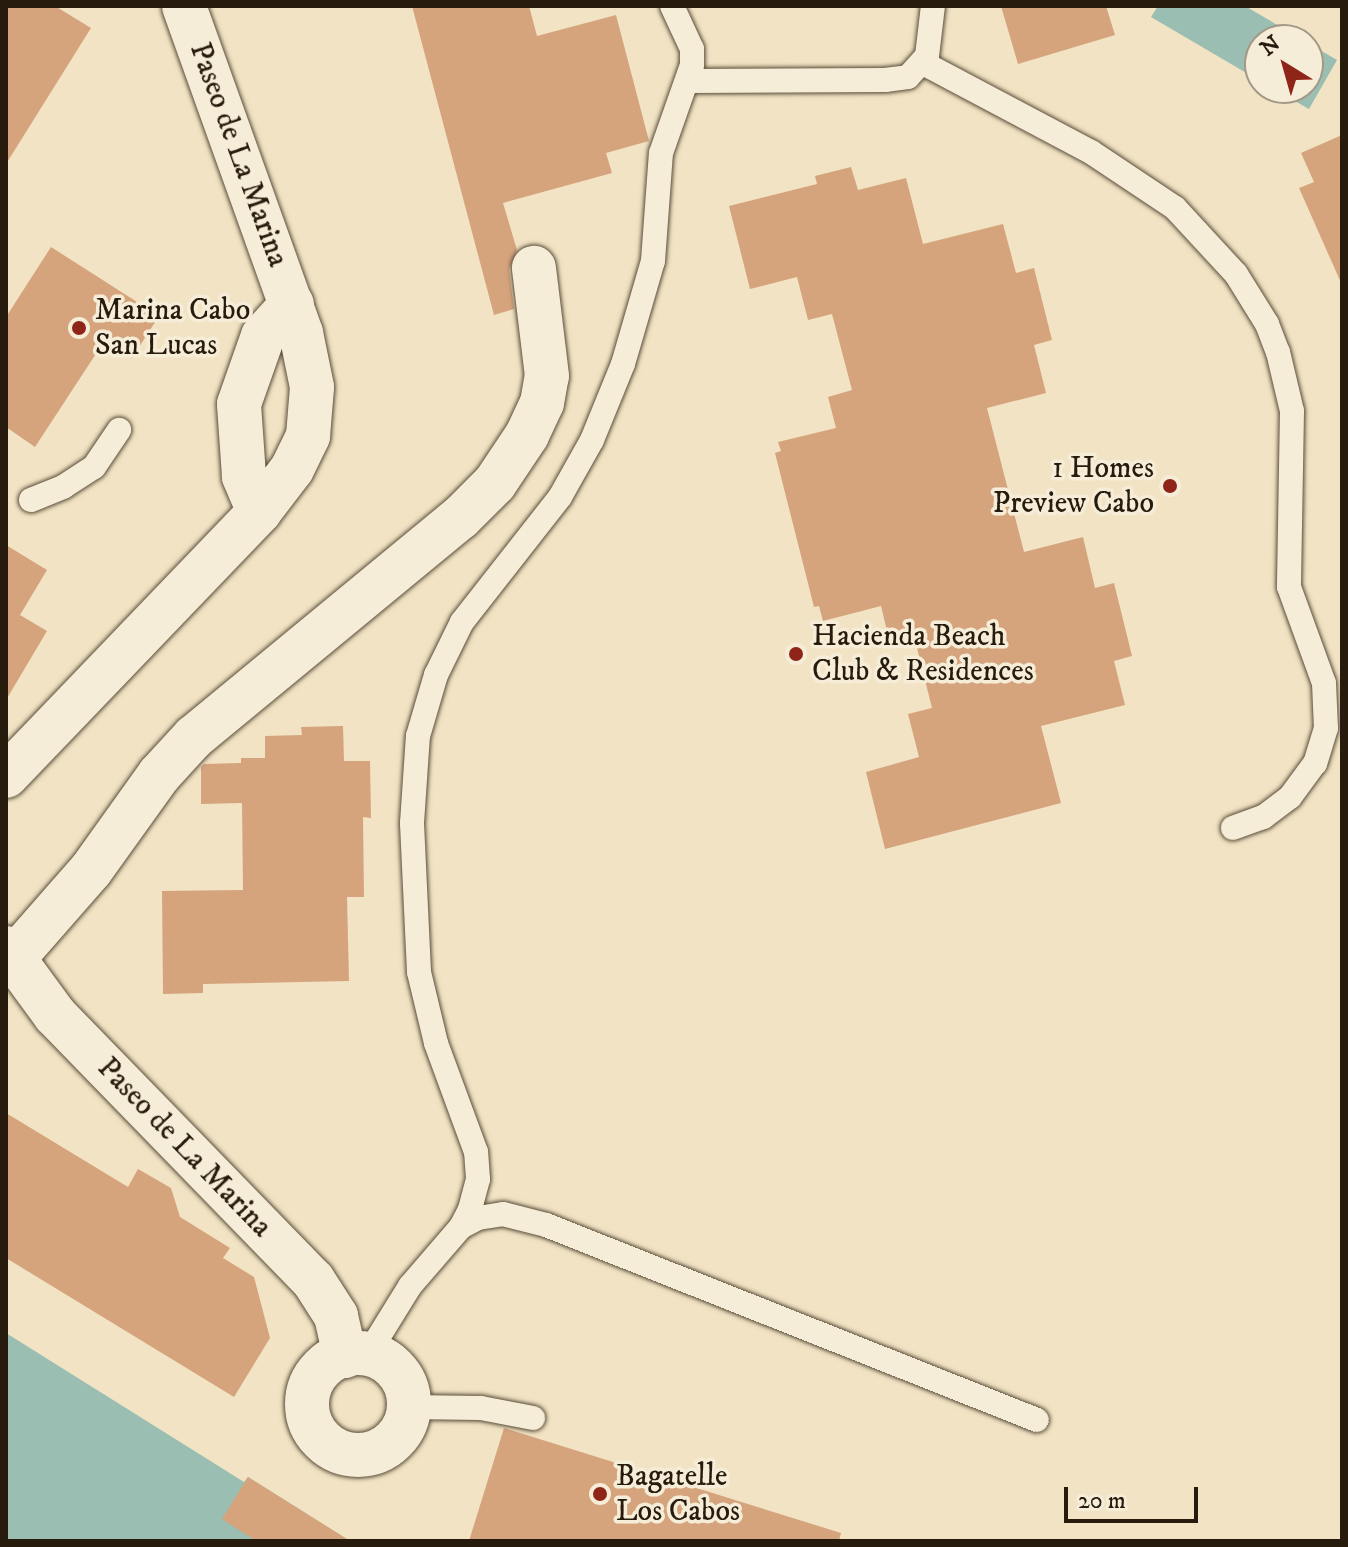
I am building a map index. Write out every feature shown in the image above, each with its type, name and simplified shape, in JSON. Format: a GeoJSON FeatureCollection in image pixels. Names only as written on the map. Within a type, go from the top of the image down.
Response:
{"type":"FeatureCollection","features":[{"type":"Feature","properties":{"kind":"street","name":"Paseo de La Marina"},"geometry":{"type":"LineString","coordinates":[[6,776],[259,512],[292,469],[308,436],[309,365],[292,304],[184,6]]}},
{"type":"Feature","properties":{"kind":"street"},"geometry":{"type":"LineString","coordinates":[[9,953],[91,870],[159,775],[194,737],[460,518],[495,483],[527,435],[542,403],[547,376],[534,268]]}},
{"type":"Feature","properties":{"kind":"street","name":"Paseo de La Marina"},"geometry":{"type":"LineString","coordinates":[[259,512],[244,476],[239,404],[263,336],[292,304]]}},
{"type":"Feature","properties":{"kind":"street","name":"Paseo de La Marina"},"geometry":{"type":"LineString","coordinates":[[9,953],[55,1015],[318,1286],[356,1355]]}},
{"type":"Feature","properties":{"kind":"street"},"geometry":{"type":"LineString","coordinates":[[356,1355],[382,1359],[398,1373],[407,1392],[409,1407],[404,1427],[384,1448],[356,1455],[329,1447],[311,1425],[308,1397],[320,1371],[356,1355]]}},
{"type":"Feature","properties":{"kind":"lane"},"geometry":{"type":"LineString","coordinates":[[689,81],[885,80],[908,77],[923,63],[932,34],[933,6]]}},
{"type":"Feature","properties":{"kind":"lane"},"geometry":{"type":"LineString","coordinates":[[356,1355],[461,1227],[476,1194],[479,1166],[436,1043],[419,972],[412,823],[418,736],[436,675],[462,622],[560,497],[592,440],[623,364],[653,261],[661,153],[689,81],[692,49],[678,8]]}},
{"type":"Feature","properties":{"kind":"lane"},"geometry":{"type":"LineString","coordinates":[[923,63],[1091,152],[1175,208],[1236,274],[1267,324],[1278,352],[1292,411],[1289,587],[1324,683],[1326,728],[1315,763],[1290,797],[1263,817],[1233,828]]}},
{"type":"Feature","properties":{"kind":"lane"},"geometry":{"type":"LineString","coordinates":[[31,500],[63,487],[94,467],[119,430]]}},
{"type":"Feature","properties":{"kind":"lane"},"geometry":{"type":"LineString","coordinates":[[461,1227],[478,1218],[503,1214],[546,1225],[1037,1420]]}},
{"type":"Feature","properties":{"kind":"lane"},"geometry":{"type":"LineString","coordinates":[[409,1407],[481,1408],[533,1418]]}},
{"type":"Feature","properties":{"kind":"water"},"geometry":{"type":"Polygon","coordinates":[[[1158,6],[1245,6],[1276,24],[1244,24],[1244,72],[1151,17],[1158,6]]]}},
{"type":"Feature","properties":{"kind":"water"},"geometry":{"type":"Polygon","coordinates":[[[1324,52],[1337,60],[1324,83],[1324,52]]]}},
{"type":"Feature","properties":{"kind":"water"},"geometry":{"type":"Polygon","coordinates":[[[6,1333],[244,1482],[248,1477],[350,1541],[6,1541],[6,1333]]]}},
{"type":"Feature","properties":{"kind":"building"},"geometry":{"type":"Polygon","coordinates":[[[6,6],[55,6],[91,28],[6,164],[6,6]]]}},
{"type":"Feature","properties":{"kind":"building"},"geometry":{"type":"Polygon","coordinates":[[[412,6],[529,6],[537,36],[616,15],[649,141],[606,153],[612,173],[503,203],[517,250],[509,270],[514,309],[494,315],[412,6]]]}},
{"type":"Feature","properties":{"kind":"building"},"geometry":{"type":"Polygon","coordinates":[[[1001,6],[1106,6],[1115,35],[1018,64],[1001,6]]]}},
{"type":"Feature","properties":{"kind":"building"},"geometry":{"type":"Polygon","coordinates":[[[1342,135],[1342,285],[1299,188],[1314,182],[1301,153],[1342,135]]]}},
{"type":"Feature","properties":{"kind":"building"},"geometry":{"type":"Polygon","coordinates":[[[851,167],[858,190],[906,178],[923,244],[1003,224],[1016,273],[1034,268],[1052,340],[1034,345],[1046,393],[987,408],[1024,552],[1083,537],[1095,588],[1114,583],[1132,656],[1114,661],[1125,705],[1041,726],[1061,803],[885,849],[866,772],[919,757],[908,714],[932,708],[912,628],[888,635],[881,606],[823,621],[819,606],[814,607],[775,453],[781,451],[778,442],[836,428],[828,397],[852,390],[832,314],[808,320],[797,277],[750,289],[729,206],[817,184],[815,176],[851,167]]]}},
{"type":"Feature","properties":{"kind":"building","name":"Marina Cabo San Lucas"},"geometry":{"type":"Polygon","coordinates":[[[51,247],[159,316],[132,358],[105,340],[35,447],[6,427],[6,317],[51,247]]]}},
{"type":"Feature","properties":{"kind":"building"},"geometry":{"type":"Polygon","coordinates":[[[6,545],[47,570],[20,615],[47,631],[6,700],[6,545]]]}},
{"type":"Feature","properties":{"kind":"building"},"geometry":{"type":"Polygon","coordinates":[[[343,726],[344,761],[370,761],[371,818],[363,817],[364,897],[347,897],[349,981],[203,984],[203,993],[163,994],[162,891],[243,890],[242,803],[201,804],[201,767],[204,764],[241,763],[241,758],[265,758],[265,736],[302,735],[301,727],[343,726]]]}},
{"type":"Feature","properties":{"kind":"building"},"geometry":{"type":"Polygon","coordinates":[[[6,1113],[128,1187],[138,1169],[171,1188],[180,1217],[230,1248],[223,1258],[254,1277],[270,1338],[234,1397],[6,1258],[6,1113]]]}},
{"type":"Feature","properties":{"kind":"building","name":"Bagatelle Los Cabos"},"geometry":{"type":"Polygon","coordinates":[[[504,1428],[841,1533],[839,1541],[469,1541],[504,1428]]]}},
{"type":"Feature","properties":{"kind":"building"},"geometry":{"type":"Polygon","coordinates":[[[248,1477],[350,1541],[256,1541],[222,1519],[248,1477]]]}},
{"type":"Feature","properties":{"kind":"place","name":"Marina Cabo San Lucas"},"geometry":{"type":"Point","coordinates":[79,328]}},
{"type":"Feature","properties":{"kind":"place","name":"1 Homes Preview Cabo"},"geometry":{"type":"Point","coordinates":[1170,486]}},
{"type":"Feature","properties":{"kind":"place","name":"Hacienda Beach Club & Residences"},"geometry":{"type":"Point","coordinates":[796,654]}},
{"type":"Feature","properties":{"kind":"place","name":"Bagatelle Los Cabos"},"geometry":{"type":"Point","coordinates":[600,1494]}}]}
